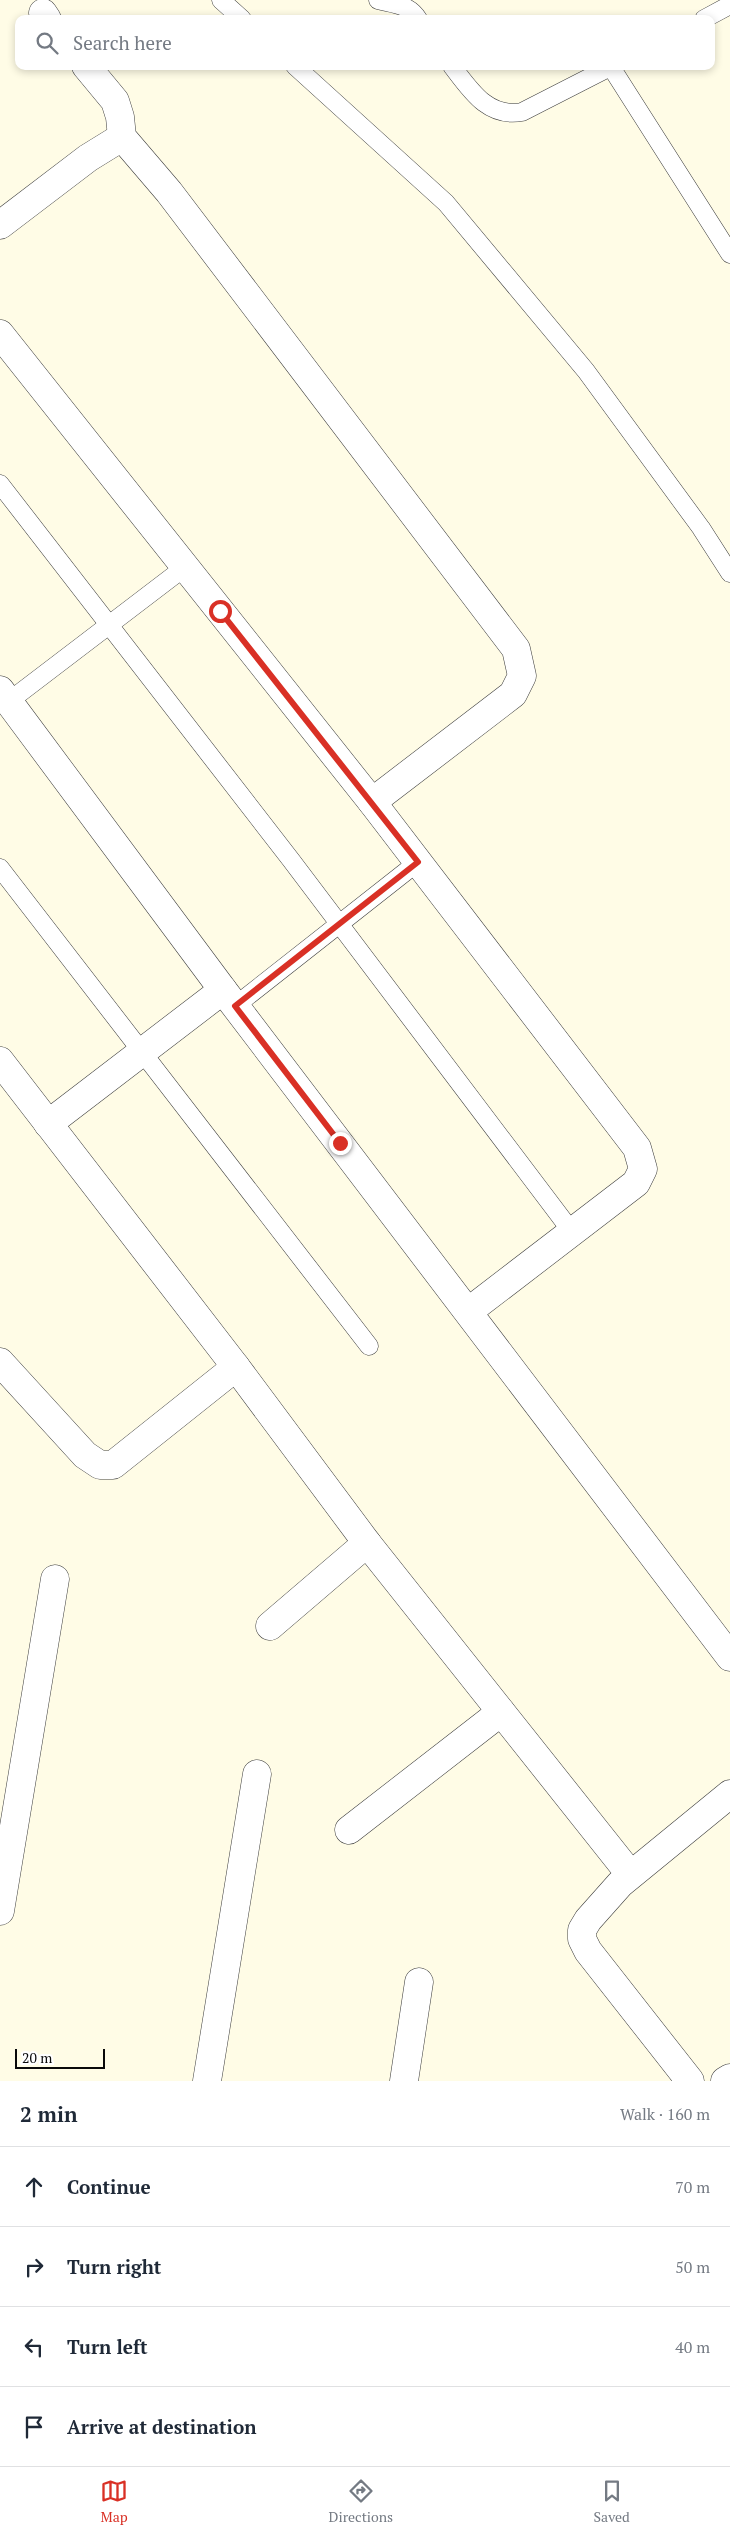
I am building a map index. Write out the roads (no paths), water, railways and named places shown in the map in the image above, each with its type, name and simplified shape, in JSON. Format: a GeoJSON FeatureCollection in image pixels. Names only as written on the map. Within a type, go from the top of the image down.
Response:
{"type":"FeatureCollection","features":[{"type":"Feature","properties":{"kind":"street"},"geometry":{"type":"LineString","coordinates":[[89,70],[115,102],[120,117],[122,136],[169,192],[516,650],[522,676],[513,694],[372,802]]}},
{"type":"Feature","properties":{"kind":"street"},"geometry":{"type":"LineString","coordinates":[[0,224],[88,158],[122,136]]}},
{"type":"Feature","properties":{"kind":"street"},"geometry":{"type":"LineString","coordinates":[[0,334],[372,802],[637,1148],[643,1169],[636,1183],[469,1311]]}},
{"type":"Feature","properties":{"kind":"street"},"geometry":{"type":"LineString","coordinates":[[4,696],[229,998],[469,1311],[730,1657]]}},
{"type":"Feature","properties":{"kind":"street"},"geometry":{"type":"LineString","coordinates":[[48,1124],[141,1053],[229,998]]}},
{"type":"Feature","properties":{"kind":"street"},"geometry":{"type":"LineString","coordinates":[[0,1061],[236,1367],[367,1544],[630,1874]]}},
{"type":"Feature","properties":{"kind":"street"},"geometry":{"type":"LineString","coordinates":[[0,1362],[85,1455],[100,1465],[113,1465],[236,1367]]}},
{"type":"Feature","properties":{"kind":"street"},"geometry":{"type":"LineString","coordinates":[[270,1626],[367,1544]]}},
{"type":"Feature","properties":{"kind":"street"},"geometry":{"type":"LineString","coordinates":[[0,1911],[55,1579]]}},
{"type":"Feature","properties":{"kind":"street"},"geometry":{"type":"LineString","coordinates":[[349,1830],[501,1712]]}},
{"type":"Feature","properties":{"kind":"street"},"geometry":{"type":"LineString","coordinates":[[207,2081],[257,1774]]}},
{"type":"Feature","properties":{"kind":"street"},"geometry":{"type":"LineString","coordinates":[[690,2081],[588,1952],[582,1939],[582,1930],[588,1920],[630,1874],[730,1794]]}},
{"type":"Feature","properties":{"kind":"street"},"geometry":{"type":"LineString","coordinates":[[404,2081],[419,1982]]}},
{"type":"Feature","properties":{"kind":"street"},"geometry":{"type":"LineString","coordinates":[[725,2081],[730,2078]]}},
{"type":"Feature","properties":{"kind":"lane"},"geometry":{"type":"LineString","coordinates":[[221,0],[238,15]]}},
{"type":"Feature","properties":{"kind":"lane"},"geometry":{"type":"LineString","coordinates":[[378,0],[408,3],[416,15]]}},
{"type":"Feature","properties":{"kind":"lane"},"geometry":{"type":"LineString","coordinates":[[711,15],[730,5]]}},
{"type":"Feature","properties":{"kind":"lane"},"geometry":{"type":"LineString","coordinates":[[298,70],[446,203],[586,371],[701,528],[730,573]]}},
{"type":"Feature","properties":{"kind":"lane"},"geometry":{"type":"LineString","coordinates":[[455,70],[474,94],[499,112],[508,114],[522,112],[605,70]]}},
{"type":"Feature","properties":{"kind":"lane"},"geometry":{"type":"LineString","coordinates":[[613,70],[730,254]]}},
{"type":"Feature","properties":{"kind":"lane"},"geometry":{"type":"LineString","coordinates":[[0,484],[340,925],[572,1232]]}},
{"type":"Feature","properties":{"kind":"lane"},"geometry":{"type":"LineString","coordinates":[[4,696],[109,626],[185,567]]}},
{"type":"Feature","properties":{"kind":"lane"},"geometry":{"type":"LineString","coordinates":[[229,998],[340,925],[418,862]]}},
{"type":"Feature","properties":{"kind":"lane"},"geometry":{"type":"LineString","coordinates":[[0,868],[369,1346]]}}]}
